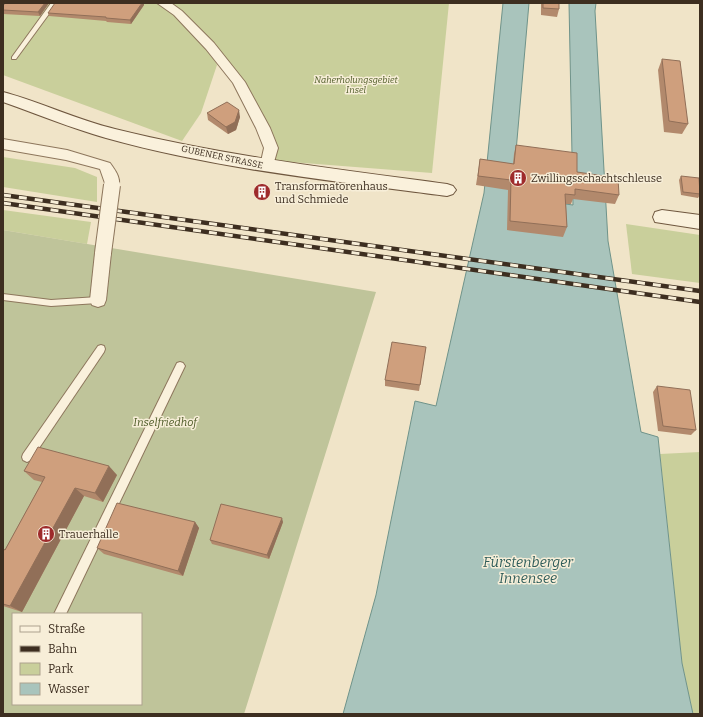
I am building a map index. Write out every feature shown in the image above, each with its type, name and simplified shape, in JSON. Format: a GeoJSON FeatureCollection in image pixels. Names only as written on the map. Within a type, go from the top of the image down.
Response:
{"type":"FeatureCollection","features":[{"type":"Feature","properties":{"kind":"main road","name":"GUBENER STRASSE"},"geometry":{"type":"LineString","coordinates":[[3,97],[111,133],[267,166],[447,190]]}},
{"type":"Feature","properties":{"kind":"main road"},"geometry":{"type":"LineString","coordinates":[[662,217],[700,222]]}},
{"type":"Feature","properties":{"kind":"street"},"geometry":{"type":"LineString","coordinates":[[163,3],[178,13],[210,46],[239,82],[263,128],[271,148],[267,166]]}},
{"type":"Feature","properties":{"kind":"street"},"geometry":{"type":"LineString","coordinates":[[3,144],[67,155],[105,166],[112,179],[112,185],[98,300]]}},
{"type":"Feature","properties":{"kind":"lane"},"geometry":{"type":"LineString","coordinates":[[14,58],[54,3]]}},
{"type":"Feature","properties":{"kind":"lane"},"geometry":{"type":"LineString","coordinates":[[3,297],[52,303],[98,300]]}},
{"type":"Feature","properties":{"kind":"lane"},"geometry":{"type":"LineString","coordinates":[[27,457],[101,349]]}},
{"type":"Feature","properties":{"kind":"lane"},"geometry":{"type":"LineString","coordinates":[[60,613],[180,366]]}},
{"type":"Feature","properties":{"kind":"green space"},"geometry":{"type":"Polygon","coordinates":[[[3,3],[158,3],[175,15],[208,47],[217,65],[201,113],[182,141],[3,75],[3,3]]]}},
{"type":"Feature","properties":{"kind":"green space","name":"Naherholungsgebiet Insel"},"geometry":{"type":"Polygon","coordinates":[[[169,3],[449,3],[432,173],[275,162],[275,149],[230,69],[202,32],[186,16],[169,3]]]}},
{"type":"Feature","properties":{"kind":"green space"},"geometry":{"type":"Polygon","coordinates":[[[3,157],[75,168],[97,177],[97,202],[3,187],[3,157]]]}},
{"type":"Feature","properties":{"kind":"green space"},"geometry":{"type":"Polygon","coordinates":[[[3,210],[91,222],[87,244],[3,230],[3,210]]]}},
{"type":"Feature","properties":{"kind":"green space"},"geometry":{"type":"Polygon","coordinates":[[[626,224],[700,235],[700,283],[632,274],[626,224]]]}},
{"type":"Feature","properties":{"kind":"green space","name":"Inselfriedhof"},"geometry":{"type":"Polygon","coordinates":[[[3,230],[376,292],[244,714],[3,714],[3,230]]]}},
{"type":"Feature","properties":{"kind":"green space"},"geometry":{"type":"Polygon","coordinates":[[[700,452],[700,714],[693,714],[682,663],[660,454],[700,452]]]}},
{"type":"Feature","properties":{"kind":"water","name":"Fürstenberger Innensee"},"geometry":{"type":"Polygon","coordinates":[[[503,3],[529,3],[512,197],[573,205],[569,3],[596,3],[595,11],[608,241],[641,432],[658,437],[682,663],[693,714],[343,714],[376,595],[415,401],[436,406],[484,193],[503,3]]]}},
{"type":"Feature","properties":{"kind":"building"},"geometry":{"type":"Polygon","coordinates":[[[5,3],[45,3],[38,12],[3,10],[5,3]]]}},
{"type":"Feature","properties":{"kind":"building"},"geometry":{"type":"Polygon","coordinates":[[[55,3],[142,3],[130,20],[48,13],[55,3]]]}},
{"type":"Feature","properties":{"kind":"building"},"geometry":{"type":"Polygon","coordinates":[[[543,3],[559,3],[559,9],[543,8],[543,3]]]}},
{"type":"Feature","properties":{"kind":"building"},"geometry":{"type":"Polygon","coordinates":[[[662,59],[680,61],[688,124],[669,121],[662,59]]]}},
{"type":"Feature","properties":{"kind":"building"},"geometry":{"type":"Polygon","coordinates":[[[227,102],[239,110],[235,122],[226,127],[207,113],[227,102]]]}},
{"type":"Feature","properties":{"kind":"building"},"geometry":{"type":"Polygon","coordinates":[[[516,145],[577,153],[577,172],[618,178],[619,195],[575,189],[575,195],[565,194],[567,227],[510,221],[511,180],[478,176],[480,159],[514,164],[516,145]]]}},
{"type":"Feature","properties":{"kind":"building"},"geometry":{"type":"Polygon","coordinates":[[[681,176],[699,178],[700,194],[683,192],[681,176]]]}},
{"type":"Feature","properties":{"kind":"building"},"geometry":{"type":"Polygon","coordinates":[[[392,342],[426,347],[420,385],[385,380],[392,342]]]}},
{"type":"Feature","properties":{"kind":"building"},"geometry":{"type":"Polygon","coordinates":[[[657,386],[690,390],[696,430],[663,426],[657,386]]]}},
{"type":"Feature","properties":{"kind":"building","name":"Trauerhalle"},"geometry":{"type":"Polygon","coordinates":[[[38,447],[109,466],[95,493],[75,488],[10,606],[3,604],[3,549],[5,550],[45,477],[24,471],[38,447]]]}},
{"type":"Feature","properties":{"kind":"building"},"geometry":{"type":"Polygon","coordinates":[[[117,503],[195,522],[178,571],[97,548],[117,503]]]}},
{"type":"Feature","properties":{"kind":"building"},"geometry":{"type":"Polygon","coordinates":[[[221,504],[282,518],[267,555],[210,540],[221,504]]]}},
{"type":"Feature","properties":{"kind":"railway"},"geometry":{"type":"LineString","coordinates":[[3,195],[700,291]]}},
{"type":"Feature","properties":{"kind":"railway"},"geometry":{"type":"LineString","coordinates":[[3,203],[700,302]]}},
{"type":"Feature","properties":{"kind":"place","name":"Zwillingsschachtschleuse"},"geometry":{"type":"Point","coordinates":[518,178]}},
{"type":"Feature","properties":{"kind":"place","name":"Transformatorenhaus und Schmiede"},"geometry":{"type":"Point","coordinates":[262,192]}},
{"type":"Feature","properties":{"kind":"place","name":"Trauerhalle"},"geometry":{"type":"Point","coordinates":[46,534]}}]}
